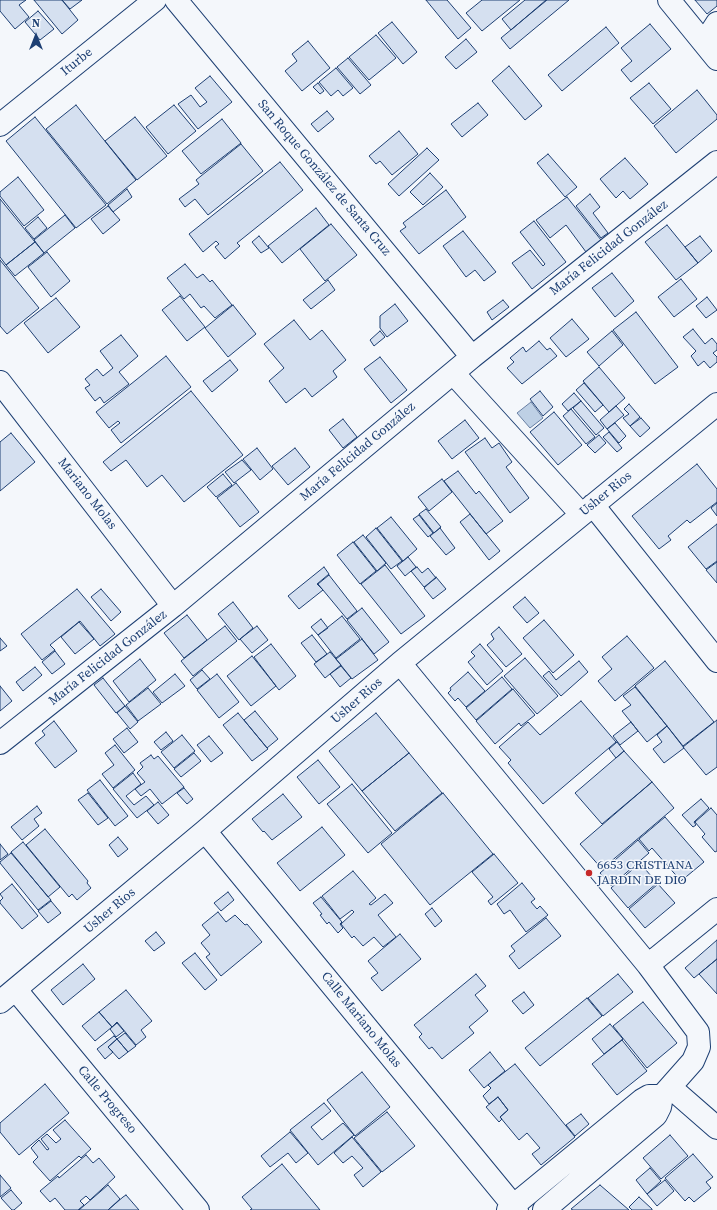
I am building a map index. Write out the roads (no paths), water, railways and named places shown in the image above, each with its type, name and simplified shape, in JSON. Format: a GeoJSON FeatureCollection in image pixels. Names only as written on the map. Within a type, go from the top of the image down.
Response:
{"type":"FeatureCollection","features":[{"type":"Feature","properties":{"kind":"street","name":"Iturbe"},"geometry":{"type":"LineString","coordinates":[[0,125],[155,0]]}},
{"type":"Feature","properties":{"kind":"street","name":"San Roque González de Santa Cruz"},"geometry":{"type":"LineString","coordinates":[[176,0],[472,357]]}},
{"type":"Feature","properties":{"kind":"street"},"geometry":{"type":"LineString","coordinates":[[669,0],[710,51]]}},
{"type":"Feature","properties":{"kind":"street"},"geometry":{"type":"LineString","coordinates":[[710,51],[717,23]]}},
{"type":"Feature","properties":{"kind":"street","name":"María Felicidad González"},"geometry":{"type":"LineString","coordinates":[[0,743],[173,606],[472,357],[717,162]]}},
{"type":"Feature","properties":{"kind":"street"},"geometry":{"type":"LineString","coordinates":[[453,373],[587,509],[717,661]]}},
{"type":"Feature","properties":{"kind":"street","name":"Mariano Molas"},"geometry":{"type":"LineString","coordinates":[[0,382],[173,606]]}},
{"type":"Feature","properties":{"kind":"street","name":"Usher Rios"},"geometry":{"type":"LineString","coordinates":[[8,996],[205,831],[400,663],[717,404]]}},
{"type":"Feature","properties":{"kind":"street"},"geometry":{"type":"LineString","coordinates":[[400,663],[648,965],[698,1032],[700,1047],[693,1061],[666,1091],[656,1115],[544,1210]]}},
{"type":"Feature","properties":{"kind":"street","name":"Calle Mariano Molas"},"geometry":{"type":"LineString","coordinates":[[205,831],[513,1209]]}},
{"type":"Feature","properties":{"kind":"street"},"geometry":{"type":"LineString","coordinates":[[648,965],[717,910]]}},
{"type":"Feature","properties":{"kind":"street","name":"Calle Progreso"},"geometry":{"type":"LineString","coordinates":[[8,996],[198,1210]]}},
{"type":"Feature","properties":{"kind":"street"},"geometry":{"type":"LineString","coordinates":[[513,1209],[642,1100],[649,1096],[666,1091]]}},
{"type":"Feature","properties":{"kind":"street"},"geometry":{"type":"LineString","coordinates":[[666,1091],[717,1128]]}},
{"type":"Feature","properties":{"kind":"water"},"geometry":{"type":"Polygon","coordinates":[[[531,402],[543,418],[530,428],[517,413],[531,402]]]}},
{"type":"Feature","properties":{"kind":"place","name":"6653 CRISTIANA JARDIN DE DIO"},"geometry":{"type":"Point","coordinates":[589,873]}}]}
